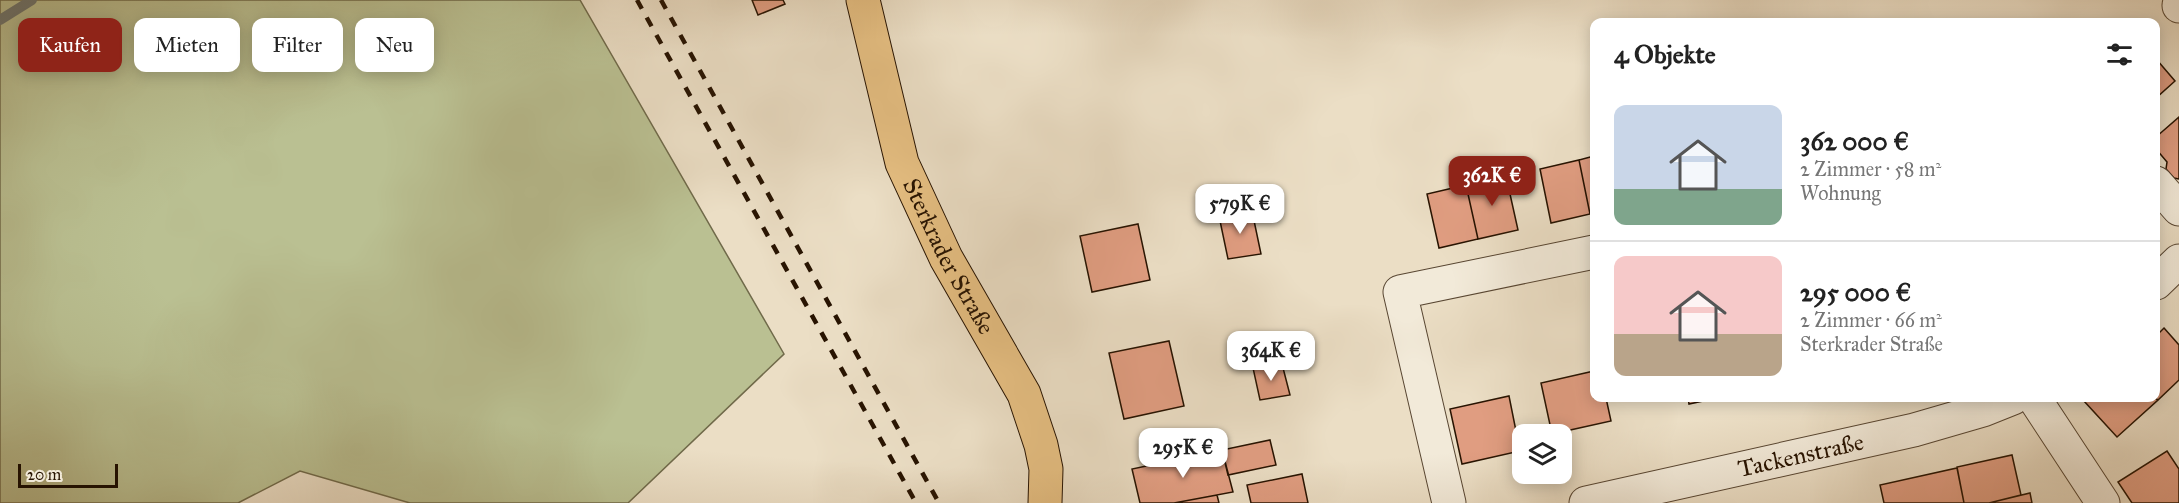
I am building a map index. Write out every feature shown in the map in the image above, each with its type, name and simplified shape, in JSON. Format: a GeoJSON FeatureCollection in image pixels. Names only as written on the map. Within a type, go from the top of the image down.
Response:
{"type":"FeatureCollection","features":[{"type":"Feature","properties":{"kind":"main road","name":"Sterkrader Straße"},"geometry":{"type":"LineString","coordinates":[[863,0],[902,163],[946,258],[1024,394],[1041,445],[1046,469],[1045,503]]}},
{"type":"Feature","properties":{"kind":"street"},"geometry":{"type":"LineString","coordinates":[[2160,188],[2179,209]]}},
{"type":"Feature","properties":{"kind":"street"},"geometry":{"type":"LineString","coordinates":[[1449,503],[1400,292],[1590,253]]}},
{"type":"Feature","properties":{"kind":"street"},"geometry":{"type":"LineString","coordinates":[[2160,279],[2179,261]]}},
{"type":"Feature","properties":{"kind":"street","name":"Tackenstraße"},"geometry":{"type":"LineString","coordinates":[[1586,503],[1914,430],[2003,402]]}},
{"type":"Feature","properties":{"kind":"street"},"geometry":{"type":"LineString","coordinates":[[2037,402],[2103,503]]}},
{"type":"Feature","properties":{"kind":"green space"},"geometry":{"type":"Polygon","coordinates":[[[0,0],[580,0],[784,354],[628,503],[410,503],[300,471],[238,503],[0,503],[0,0]]]}},
{"type":"Feature","properties":{"kind":"building"},"geometry":{"type":"Polygon","coordinates":[[[752,0],[783,0],[785,4],[758,15],[752,0]]]}},
{"type":"Feature","properties":{"kind":"building"},"geometry":{"type":"Polygon","coordinates":[[[2160,64],[2175,81],[2160,94],[2160,64]]]}},
{"type":"Feature","properties":{"kind":"building"},"geometry":{"type":"Polygon","coordinates":[[[2179,117],[2179,179],[2174,178],[2166,169],[2167,162],[2160,154],[2160,134],[2179,117]]]}},
{"type":"Feature","properties":{"kind":"building"},"geometry":{"type":"Polygon","coordinates":[[[1590,157],[1590,214],[1579,160],[1590,157]]]}},
{"type":"Feature","properties":{"kind":"building"},"geometry":{"type":"Polygon","coordinates":[[[1579,160],[1590,214],[1551,223],[1540,169],[1579,160]]]}},
{"type":"Feature","properties":{"kind":"building"},"geometry":{"type":"Polygon","coordinates":[[[1506,176],[1518,230],[1478,239],[1466,185],[1506,176]]]}},
{"type":"Feature","properties":{"kind":"building"},"geometry":{"type":"Polygon","coordinates":[[[1466,185],[1478,239],[1439,248],[1427,194],[1466,185]]]}},
{"type":"Feature","properties":{"kind":"building"},"geometry":{"type":"Polygon","coordinates":[[[1252,211],[1261,254],[1228,259],[1219,216],[1252,211]]]}},
{"type":"Feature","properties":{"kind":"building"},"geometry":{"type":"Polygon","coordinates":[[[1138,224],[1150,280],[1092,292],[1080,236],[1138,224]]]}},
{"type":"Feature","properties":{"kind":"building"},"geometry":{"type":"Polygon","coordinates":[[[2164,328],[2179,345],[2179,380],[2160,398],[2160,332],[2164,328]]]}},
{"type":"Feature","properties":{"kind":"building"},"geometry":{"type":"Polygon","coordinates":[[[1169,341],[1184,406],[1124,419],[1109,353],[1169,341]]]}},
{"type":"Feature","properties":{"kind":"building"},"geometry":{"type":"Polygon","coordinates":[[[1282,364],[1290,395],[1260,400],[1253,368],[1282,364]]]}},
{"type":"Feature","properties":{"kind":"building"},"geometry":{"type":"Polygon","coordinates":[[[1590,372],[1590,402],[1607,402],[1611,421],[1572,430],[1572,424],[1550,424],[1541,383],[1590,372]]]}},
{"type":"Feature","properties":{"kind":"building"},"geometry":{"type":"Polygon","coordinates":[[[1509,396],[1515,424],[1512,424],[1512,453],[1462,464],[1450,409],[1509,396]]]}},
{"type":"Feature","properties":{"kind":"building"},"geometry":{"type":"Polygon","coordinates":[[[2085,402],[2156,402],[2117,437],[2085,402]]]}},
{"type":"Feature","properties":{"kind":"building"},"geometry":{"type":"Polygon","coordinates":[[[1270,440],[1276,465],[1228,475],[1222,450],[1270,440]]]}},
{"type":"Feature","properties":{"kind":"building"},"geometry":{"type":"Polygon","coordinates":[[[1222,450],[1233,492],[1174,503],[1140,503],[1132,469],[1222,450]]]}},
{"type":"Feature","properties":{"kind":"building"},"geometry":{"type":"Polygon","coordinates":[[[2167,451],[2179,469],[2179,503],[2132,503],[2118,482],[2167,451]]]}},
{"type":"Feature","properties":{"kind":"building"},"geometry":{"type":"Polygon","coordinates":[[[2012,455],[2021,495],[1989,503],[1964,503],[1957,467],[2012,455]]]}},
{"type":"Feature","properties":{"kind":"building"},"geometry":{"type":"Polygon","coordinates":[[[1957,468],[1964,503],[1884,503],[1880,485],[1957,468]]]}},
{"type":"Feature","properties":{"kind":"building"},"geometry":{"type":"Polygon","coordinates":[[[1302,474],[1308,503],[1251,503],[1247,485],[1302,474]]]}},
{"type":"Feature","properties":{"kind":"building"},"geometry":{"type":"Polygon","coordinates":[[[2030,493],[2032,503],[1989,503],[2030,493]]]}},
{"type":"Feature","properties":{"kind":"building"},"geometry":{"type":"Polygon","coordinates":[[[1217,495],[1219,503],[1174,503],[1217,495]]]}},
{"type":"Feature","properties":{"kind":"waterway"},"geometry":{"type":"LineString","coordinates":[[0,20],[32,0]]}},
{"type":"Feature","properties":{"kind":"railway"},"geometry":{"type":"LineString","coordinates":[[637,0],[916,503]]}},
{"type":"Feature","properties":{"kind":"railway"},"geometry":{"type":"LineString","coordinates":[[661,0],[939,503]]}}]}
